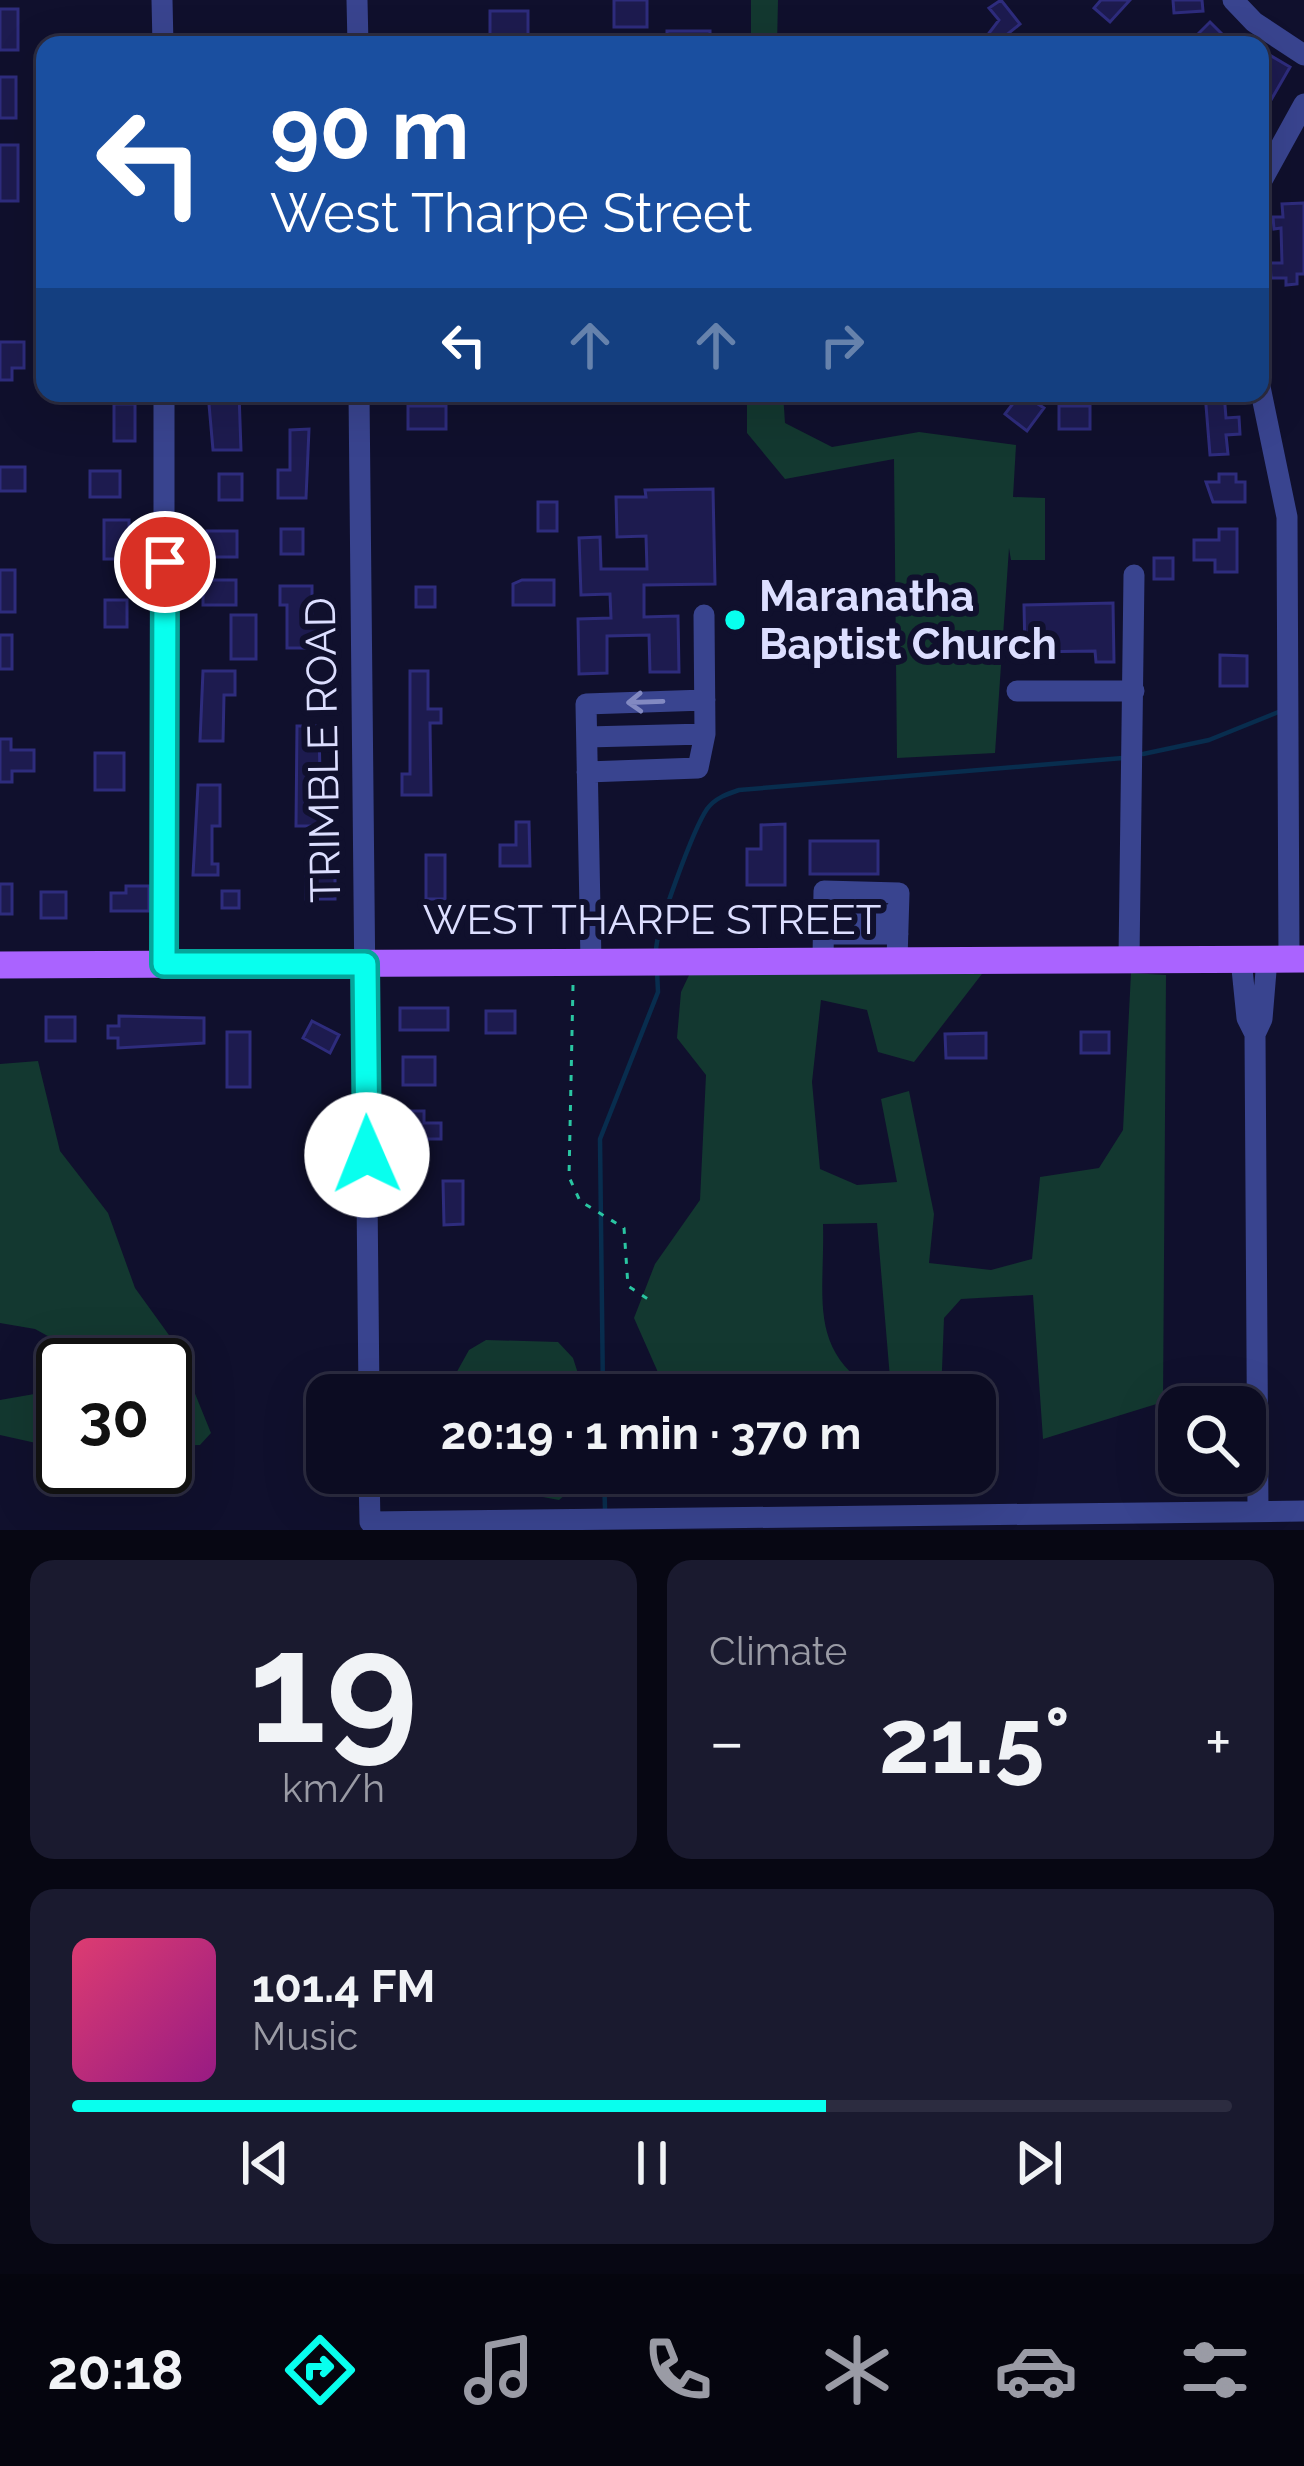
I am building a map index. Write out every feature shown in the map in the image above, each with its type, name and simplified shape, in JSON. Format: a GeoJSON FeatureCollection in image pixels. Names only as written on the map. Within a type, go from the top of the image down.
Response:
{"type":"FeatureCollection","features":[{"type":"Feature","properties":{"kind":"main road","name":"WEST THARPE STREET"},"geometry":{"type":"LineString","coordinates":[[0,965],[582,962],[823,936],[898,936],[1129,958],[1275,959]]}},
{"type":"Feature","properties":{"kind":"street"},"geometry":{"type":"LineString","coordinates":[[162,0],[163,36]]}},
{"type":"Feature","properties":{"kind":"street"},"geometry":{"type":"LineString","coordinates":[[357,0],[358,36]]}},
{"type":"Feature","properties":{"kind":"street"},"geometry":{"type":"LineString","coordinates":[[1233,0],[1254,22],[1304,55]]}},
{"type":"Feature","properties":{"kind":"street"},"geometry":{"type":"LineString","coordinates":[[1269,168],[1304,104]]}},
{"type":"Feature","properties":{"kind":"street"},"geometry":{"type":"LineString","coordinates":[[164,402],[164,964]]}},
{"type":"Feature","properties":{"kind":"street","name":"TRIMBLE ROAD"},"geometry":{"type":"LineString","coordinates":[[359,402],[368,1374]]}},
{"type":"Feature","properties":{"kind":"street"},"geometry":{"type":"LineString","coordinates":[[1258,1511],[1255,1034],[1275,959],[1296,558],[1264,402]]}},
{"type":"Feature","properties":{"kind":"street"},"geometry":{"type":"LineString","coordinates":[[1129,958],[1134,575]]}},
{"type":"Feature","properties":{"kind":"street"},"geometry":{"type":"LineString","coordinates":[[587,772],[698,768],[705,734],[704,615]]}},
{"type":"Feature","properties":{"kind":"street"},"geometry":{"type":"LineString","coordinates":[[1017,691],[1134,691]]}},
{"type":"Feature","properties":{"kind":"street"},"geometry":{"type":"LineString","coordinates":[[582,962],[586,704],[705,700]]}},
{"type":"Feature","properties":{"kind":"street"},"geometry":{"type":"LineString","coordinates":[[586,737],[705,734]]}},
{"type":"Feature","properties":{"kind":"street"},"geometry":{"type":"LineString","coordinates":[[823,936],[824,892],[862,892],[899,893],[898,936]]}},
{"type":"Feature","properties":{"kind":"street"},"geometry":{"type":"LineString","coordinates":[[369,1494],[370,1522],[773,1525],[1304,1511]]}},
{"type":"Feature","properties":{"kind":"path"},"geometry":{"type":"LineString","coordinates":[[582,962],[569,1177],[580,1201],[616,1222],[628,1239],[628,1286],[652,1301]]}},
{"type":"Feature","properties":{"kind":"green space"},"geometry":{"type":"Polygon","coordinates":[[[751,0],[778,0],[777,36],[751,36],[751,0]]]}},
{"type":"Feature","properties":{"kind":"green space"},"geometry":{"type":"Polygon","coordinates":[[[747,402],[784,402],[785,423],[832,447],[919,432],[1016,445],[1013,497],[1045,498],[1045,560],[1011,560],[1009,548],[995,753],[897,758],[894,459],[785,479],[747,433],[747,402]]]}},
{"type":"Feature","properties":{"kind":"green space"},"geometry":{"type":"Polygon","coordinates":[[[985,970],[914,1062],[878,1052],[867,1010],[821,1000],[812,1082],[820,1169],[857,1185],[897,1182],[881,1099],[909,1091],[934,1214],[929,1263],[991,1270],[1032,1259],[1040,1177],[1099,1168],[1123,1130],[1131,973],[1166,975],[1163,1386],[1158,1386],[1158,1404],[1043,1439],[1033,1295],[961,1299],[944,1318],[942,1374],[890,1374],[877,1223],[823,1224],[825,1322],[830,1342],[853,1374],[659,1374],[634,1318],[655,1264],[700,1200],[706,1075],[677,1038],[681,992],[691,971],[985,970]]]}},
{"type":"Feature","properties":{"kind":"green space"},"geometry":{"type":"Polygon","coordinates":[[[38,1061],[60,1151],[108,1213],[135,1288],[171,1338],[51,1338],[35,1329],[0,1323],[0,1064],[38,1061]]]}},
{"type":"Feature","properties":{"kind":"green space"},"geometry":{"type":"Polygon","coordinates":[[[486,1340],[558,1342],[573,1358],[578,1374],[456,1374],[469,1350],[486,1340]]]}},
{"type":"Feature","properties":{"kind":"green space"},"geometry":{"type":"Polygon","coordinates":[[[192,1386],[211,1433],[200,1445],[192,1445],[192,1386]]]}},
{"type":"Feature","properties":{"kind":"green space"},"geometry":{"type":"Polygon","coordinates":[[[36,1394],[36,1443],[0,1435],[0,1400],[36,1394]]]}},
{"type":"Feature","properties":{"kind":"green space"},"geometry":{"type":"Polygon","coordinates":[[[527,1494],[566,1494],[559,1500],[527,1494]]]}},
{"type":"Feature","properties":{"kind":"building"},"geometry":{"type":"Polygon","coordinates":[[[614,0],[647,0],[647,27],[614,27],[614,0]]]}},
{"type":"Feature","properties":{"kind":"building"},"geometry":{"type":"Polygon","coordinates":[[[1001,0],[1020,24],[1005,36],[987,36],[999,20],[989,8],[1001,0]]]}},
{"type":"Feature","properties":{"kind":"building"},"geometry":{"type":"Polygon","coordinates":[[[1101,0],[1130,0],[1110,22],[1094,8],[1101,0]]]}},
{"type":"Feature","properties":{"kind":"building"},"geometry":{"type":"Polygon","coordinates":[[[1173,0],[1202,0],[1203,11],[1174,13],[1173,0]]]}},
{"type":"Feature","properties":{"kind":"building"},"geometry":{"type":"Polygon","coordinates":[[[0,9],[18,9],[18,50],[0,50],[0,9]]]}},
{"type":"Feature","properties":{"kind":"building"},"geometry":{"type":"Polygon","coordinates":[[[490,11],[528,11],[528,36],[490,36],[490,11]]]}},
{"type":"Feature","properties":{"kind":"building"},"geometry":{"type":"Polygon","coordinates":[[[1210,22],[1224,36],[1196,36],[1210,22]]]}},
{"type":"Feature","properties":{"kind":"building"},"geometry":{"type":"Polygon","coordinates":[[[667,31],[710,31],[710,36],[667,36],[667,31]]]}},
{"type":"Feature","properties":{"kind":"building"},"geometry":{"type":"Polygon","coordinates":[[[1269,55],[1290,67],[1269,103],[1269,55]]]}},
{"type":"Feature","properties":{"kind":"building"},"geometry":{"type":"Polygon","coordinates":[[[0,77],[16,77],[16,118],[0,118],[0,77]]]}},
{"type":"Feature","properties":{"kind":"building"},"geometry":{"type":"Polygon","coordinates":[[[0,145],[18,145],[18,201],[0,201],[0,145]]]}},
{"type":"Feature","properties":{"kind":"building"},"geometry":{"type":"Polygon","coordinates":[[[1304,203],[1304,274],[1297,274],[1297,284],[1286,285],[1286,278],[1271,278],[1270,263],[1282,263],[1281,228],[1274,229],[1273,217],[1283,217],[1282,204],[1304,203]]]}},
{"type":"Feature","properties":{"kind":"building"},"geometry":{"type":"Polygon","coordinates":[[[0,342],[24,342],[24,368],[12,368],[12,380],[0,380],[0,342]]]}},
{"type":"Feature","properties":{"kind":"building"},"geometry":{"type":"Polygon","coordinates":[[[209,402],[239,402],[241,450],[213,450],[209,402]]]}},
{"type":"Feature","properties":{"kind":"building"},"geometry":{"type":"Polygon","coordinates":[[[1014,402],[1035,402],[1044,408],[1027,431],[1005,414],[1014,402]]]}},
{"type":"Feature","properties":{"kind":"building"},"geometry":{"type":"Polygon","coordinates":[[[1206,402],[1225,402],[1226,418],[1239,417],[1240,434],[1226,435],[1228,454],[1210,455],[1206,402]]]}},
{"type":"Feature","properties":{"kind":"building"},"geometry":{"type":"Polygon","coordinates":[[[114,404],[135,404],[135,441],[114,441],[114,404]]]}},
{"type":"Feature","properties":{"kind":"building"},"geometry":{"type":"Polygon","coordinates":[[[408,406],[446,406],[446,429],[408,429],[408,406]]]}},
{"type":"Feature","properties":{"kind":"building"},"geometry":{"type":"Polygon","coordinates":[[[1059,406],[1090,406],[1090,429],[1059,429],[1059,406]]]}},
{"type":"Feature","properties":{"kind":"building"},"geometry":{"type":"Polygon","coordinates":[[[309,429],[306,498],[278,498],[278,470],[290,470],[290,430],[309,429]]]}},
{"type":"Feature","properties":{"kind":"building"},"geometry":{"type":"Polygon","coordinates":[[[0,467],[25,467],[25,491],[0,491],[0,467]]]}},
{"type":"Feature","properties":{"kind":"building"},"geometry":{"type":"Polygon","coordinates":[[[90,471],[120,471],[120,497],[90,497],[90,471]]]}},
{"type":"Feature","properties":{"kind":"building"},"geometry":{"type":"Polygon","coordinates":[[[219,474],[242,474],[242,500],[219,500],[219,474]]]}},
{"type":"Feature","properties":{"kind":"building"},"geometry":{"type":"Polygon","coordinates":[[[1219,474],[1236,474],[1236,482],[1245,482],[1245,502],[1213,502],[1206,482],[1219,482],[1219,474]]]}},
{"type":"Feature","properties":{"kind":"building"},"geometry":{"type":"Polygon","coordinates":[[[713,489],[715,584],[644,585],[644,617],[678,616],[679,672],[650,672],[649,635],[607,636],[607,673],[579,674],[578,619],[611,618],[610,594],[581,595],[579,538],[600,537],[601,569],[647,569],[646,536],[617,537],[616,497],[646,497],[645,490],[713,489]]]}},
{"type":"Feature","properties":{"kind":"building"},"geometry":{"type":"Polygon","coordinates":[[[538,502],[557,502],[557,531],[538,531],[538,502]]]}},
{"type":"Feature","properties":{"kind":"building"},"geometry":{"type":"Polygon","coordinates":[[[104,520],[129,520],[129,559],[104,559],[104,520]]]}},
{"type":"Feature","properties":{"kind":"building"},"geometry":{"type":"Polygon","coordinates":[[[281,529],[303,529],[303,554],[281,554],[281,529]]]}},
{"type":"Feature","properties":{"kind":"building"},"geometry":{"type":"Polygon","coordinates":[[[1219,529],[1237,529],[1237,572],[1215,572],[1215,560],[1194,560],[1194,540],[1219,540],[1219,529]]]}},
{"type":"Feature","properties":{"kind":"building"},"geometry":{"type":"Polygon","coordinates":[[[207,531],[237,531],[237,557],[207,557],[207,531]]]}},
{"type":"Feature","properties":{"kind":"building"},"geometry":{"type":"Polygon","coordinates":[[[1154,558],[1173,558],[1173,579],[1154,579],[1154,558]]]}},
{"type":"Feature","properties":{"kind":"building"},"geometry":{"type":"Polygon","coordinates":[[[0,570],[15,570],[15,612],[0,612],[0,570]]]}},
{"type":"Feature","properties":{"kind":"building"},"geometry":{"type":"Polygon","coordinates":[[[203,580],[236,580],[236,605],[203,605],[203,580]]]}},
{"type":"Feature","properties":{"kind":"building"},"geometry":{"type":"Polygon","coordinates":[[[554,580],[554,605],[513,605],[513,584],[554,580]]]}},
{"type":"Feature","properties":{"kind":"building"},"geometry":{"type":"Polygon","coordinates":[[[280,586],[312,586],[312,625],[320,625],[320,648],[287,648],[287,605],[280,605],[280,586]]]}},
{"type":"Feature","properties":{"kind":"building"},"geometry":{"type":"Polygon","coordinates":[[[416,587],[435,587],[435,607],[416,607],[416,587]]]}},
{"type":"Feature","properties":{"kind":"building"},"geometry":{"type":"Polygon","coordinates":[[[105,600],[127,600],[127,627],[105,627],[105,600]]]}},
{"type":"Feature","properties":{"kind":"building"},"geometry":{"type":"Polygon","coordinates":[[[1113,603],[1114,662],[1096,662],[1095,651],[1025,652],[1024,605],[1113,603]]]}},
{"type":"Feature","properties":{"kind":"building"},"geometry":{"type":"Polygon","coordinates":[[[231,615],[256,615],[256,659],[231,659],[231,615]]]}},
{"type":"Feature","properties":{"kind":"building"},"geometry":{"type":"Polygon","coordinates":[[[0,635],[12,635],[12,669],[0,669],[0,635]]]}},
{"type":"Feature","properties":{"kind":"building"},"geometry":{"type":"Polygon","coordinates":[[[1220,655],[1247,656],[1247,686],[1220,686],[1220,655]]]}},
{"type":"Feature","properties":{"kind":"building"},"geometry":{"type":"Polygon","coordinates":[[[203,671],[235,671],[235,695],[224,695],[223,741],[200,741],[203,671]]]}},
{"type":"Feature","properties":{"kind":"building"},"geometry":{"type":"Polygon","coordinates":[[[410,671],[428,671],[428,709],[441,709],[441,723],[430,723],[431,795],[402,795],[402,774],[410,774],[410,671]]]}},
{"type":"Feature","properties":{"kind":"building"},"geometry":{"type":"Polygon","coordinates":[[[297,726],[319,726],[321,826],[296,826],[297,726]]]}},
{"type":"Feature","properties":{"kind":"building"},"geometry":{"type":"Polygon","coordinates":[[[0,739],[11,739],[11,750],[34,750],[34,771],[12,771],[12,782],[0,782],[0,739]]]}},
{"type":"Feature","properties":{"kind":"building"},"geometry":{"type":"Polygon","coordinates":[[[95,753],[124,753],[124,790],[95,790],[95,753]]]}},
{"type":"Feature","properties":{"kind":"building"},"geometry":{"type":"Polygon","coordinates":[[[198,785],[220,785],[220,826],[212,826],[212,864],[218,864],[218,875],[193,875],[198,785]]]}},
{"type":"Feature","properties":{"kind":"building"},"geometry":{"type":"Polygon","coordinates":[[[516,822],[529,822],[530,866],[500,866],[500,845],[516,845],[516,822]]]}},
{"type":"Feature","properties":{"kind":"building"},"geometry":{"type":"Polygon","coordinates":[[[785,824],[785,885],[747,885],[747,849],[761,849],[761,825],[785,824]]]}},
{"type":"Feature","properties":{"kind":"building"},"geometry":{"type":"Polygon","coordinates":[[[810,841],[878,841],[878,874],[810,874],[810,841]]]}},
{"type":"Feature","properties":{"kind":"building"},"geometry":{"type":"Polygon","coordinates":[[[426,855],[445,855],[445,899],[426,899],[426,855]]]}},
{"type":"Feature","properties":{"kind":"building"},"geometry":{"type":"Polygon","coordinates":[[[306,874],[335,874],[335,899],[306,899],[306,874]]]}},
{"type":"Feature","properties":{"kind":"building"},"geometry":{"type":"Polygon","coordinates":[[[0,884],[12,884],[12,914],[0,914],[0,884]]]}},
{"type":"Feature","properties":{"kind":"building"},"geometry":{"type":"Polygon","coordinates":[[[126,886],[149,886],[149,911],[111,911],[111,893],[126,893],[126,886]]]}},
{"type":"Feature","properties":{"kind":"building"},"geometry":{"type":"Polygon","coordinates":[[[222,891],[239,891],[239,908],[222,908],[222,891]]]}},
{"type":"Feature","properties":{"kind":"building"},"geometry":{"type":"Polygon","coordinates":[[[41,892],[66,892],[66,918],[41,918],[41,892]]]}},
{"type":"Feature","properties":{"kind":"building"},"geometry":{"type":"Polygon","coordinates":[[[400,1008],[448,1008],[448,1030],[400,1030],[400,1008]]]}},
{"type":"Feature","properties":{"kind":"building"},"geometry":{"type":"Polygon","coordinates":[[[486,1011],[515,1011],[515,1033],[486,1033],[486,1011]]]}},
{"type":"Feature","properties":{"kind":"building"},"geometry":{"type":"Polygon","coordinates":[[[119,1016],[204,1018],[204,1043],[118,1048],[118,1038],[108,1038],[108,1026],[119,1026],[119,1016]]]}},
{"type":"Feature","properties":{"kind":"building"},"geometry":{"type":"Polygon","coordinates":[[[46,1017],[75,1017],[75,1041],[46,1041],[46,1017]]]}},
{"type":"Feature","properties":{"kind":"building"},"geometry":{"type":"Polygon","coordinates":[[[312,1021],[339,1035],[330,1053],[303,1038],[312,1021]]]}},
{"type":"Feature","properties":{"kind":"building"},"geometry":{"type":"Polygon","coordinates":[[[227,1032],[250,1032],[250,1087],[227,1087],[227,1032]]]}},
{"type":"Feature","properties":{"kind":"building"},"geometry":{"type":"Polygon","coordinates":[[[1081,1032],[1109,1032],[1109,1053],[1081,1053],[1081,1032]]]}},
{"type":"Feature","properties":{"kind":"building"},"geometry":{"type":"Polygon","coordinates":[[[986,1033],[986,1058],[946,1058],[945,1034],[986,1033]]]}},
{"type":"Feature","properties":{"kind":"building"},"geometry":{"type":"Polygon","coordinates":[[[403,1057],[435,1057],[435,1085],[403,1085],[403,1057]]]}},
{"type":"Feature","properties":{"kind":"building"},"geometry":{"type":"Polygon","coordinates":[[[403,1111],[424,1111],[424,1123],[441,1123],[441,1139],[425,1139],[425,1158],[404,1158],[403,1111]]]}},
{"type":"Feature","properties":{"kind":"building"},"geometry":{"type":"Polygon","coordinates":[[[443,1181],[463,1181],[463,1224],[444,1225],[443,1181]]]}},
{"type":"Feature","properties":{"kind":"waterway"},"geometry":{"type":"LineString","coordinates":[[1143,754],[1209,740],[1281,711]]}},
{"type":"Feature","properties":{"kind":"waterway"},"geometry":{"type":"LineString","coordinates":[[656,951],[694,836],[707,809],[726,795],[739,790],[1123,758]]}},
{"type":"Feature","properties":{"kind":"waterway"},"geometry":{"type":"LineString","coordinates":[[603,1374],[600,1139],[658,992],[657,971]]}},
{"type":"Feature","properties":{"kind":"waterway"},"geometry":{"type":"LineString","coordinates":[[605,1494],[605,1509]]}},
{"type":"Feature","properties":{"kind":"place","name":"Maranatha Baptist Church"},"geometry":{"type":"Point","coordinates":[735,620]}},
{"type":"Feature","properties":{"kind":"route"},"geometry":{"type":"LineString","coordinates":[[165,562],[164,964],[365,964],[367,1155]]}}]}
